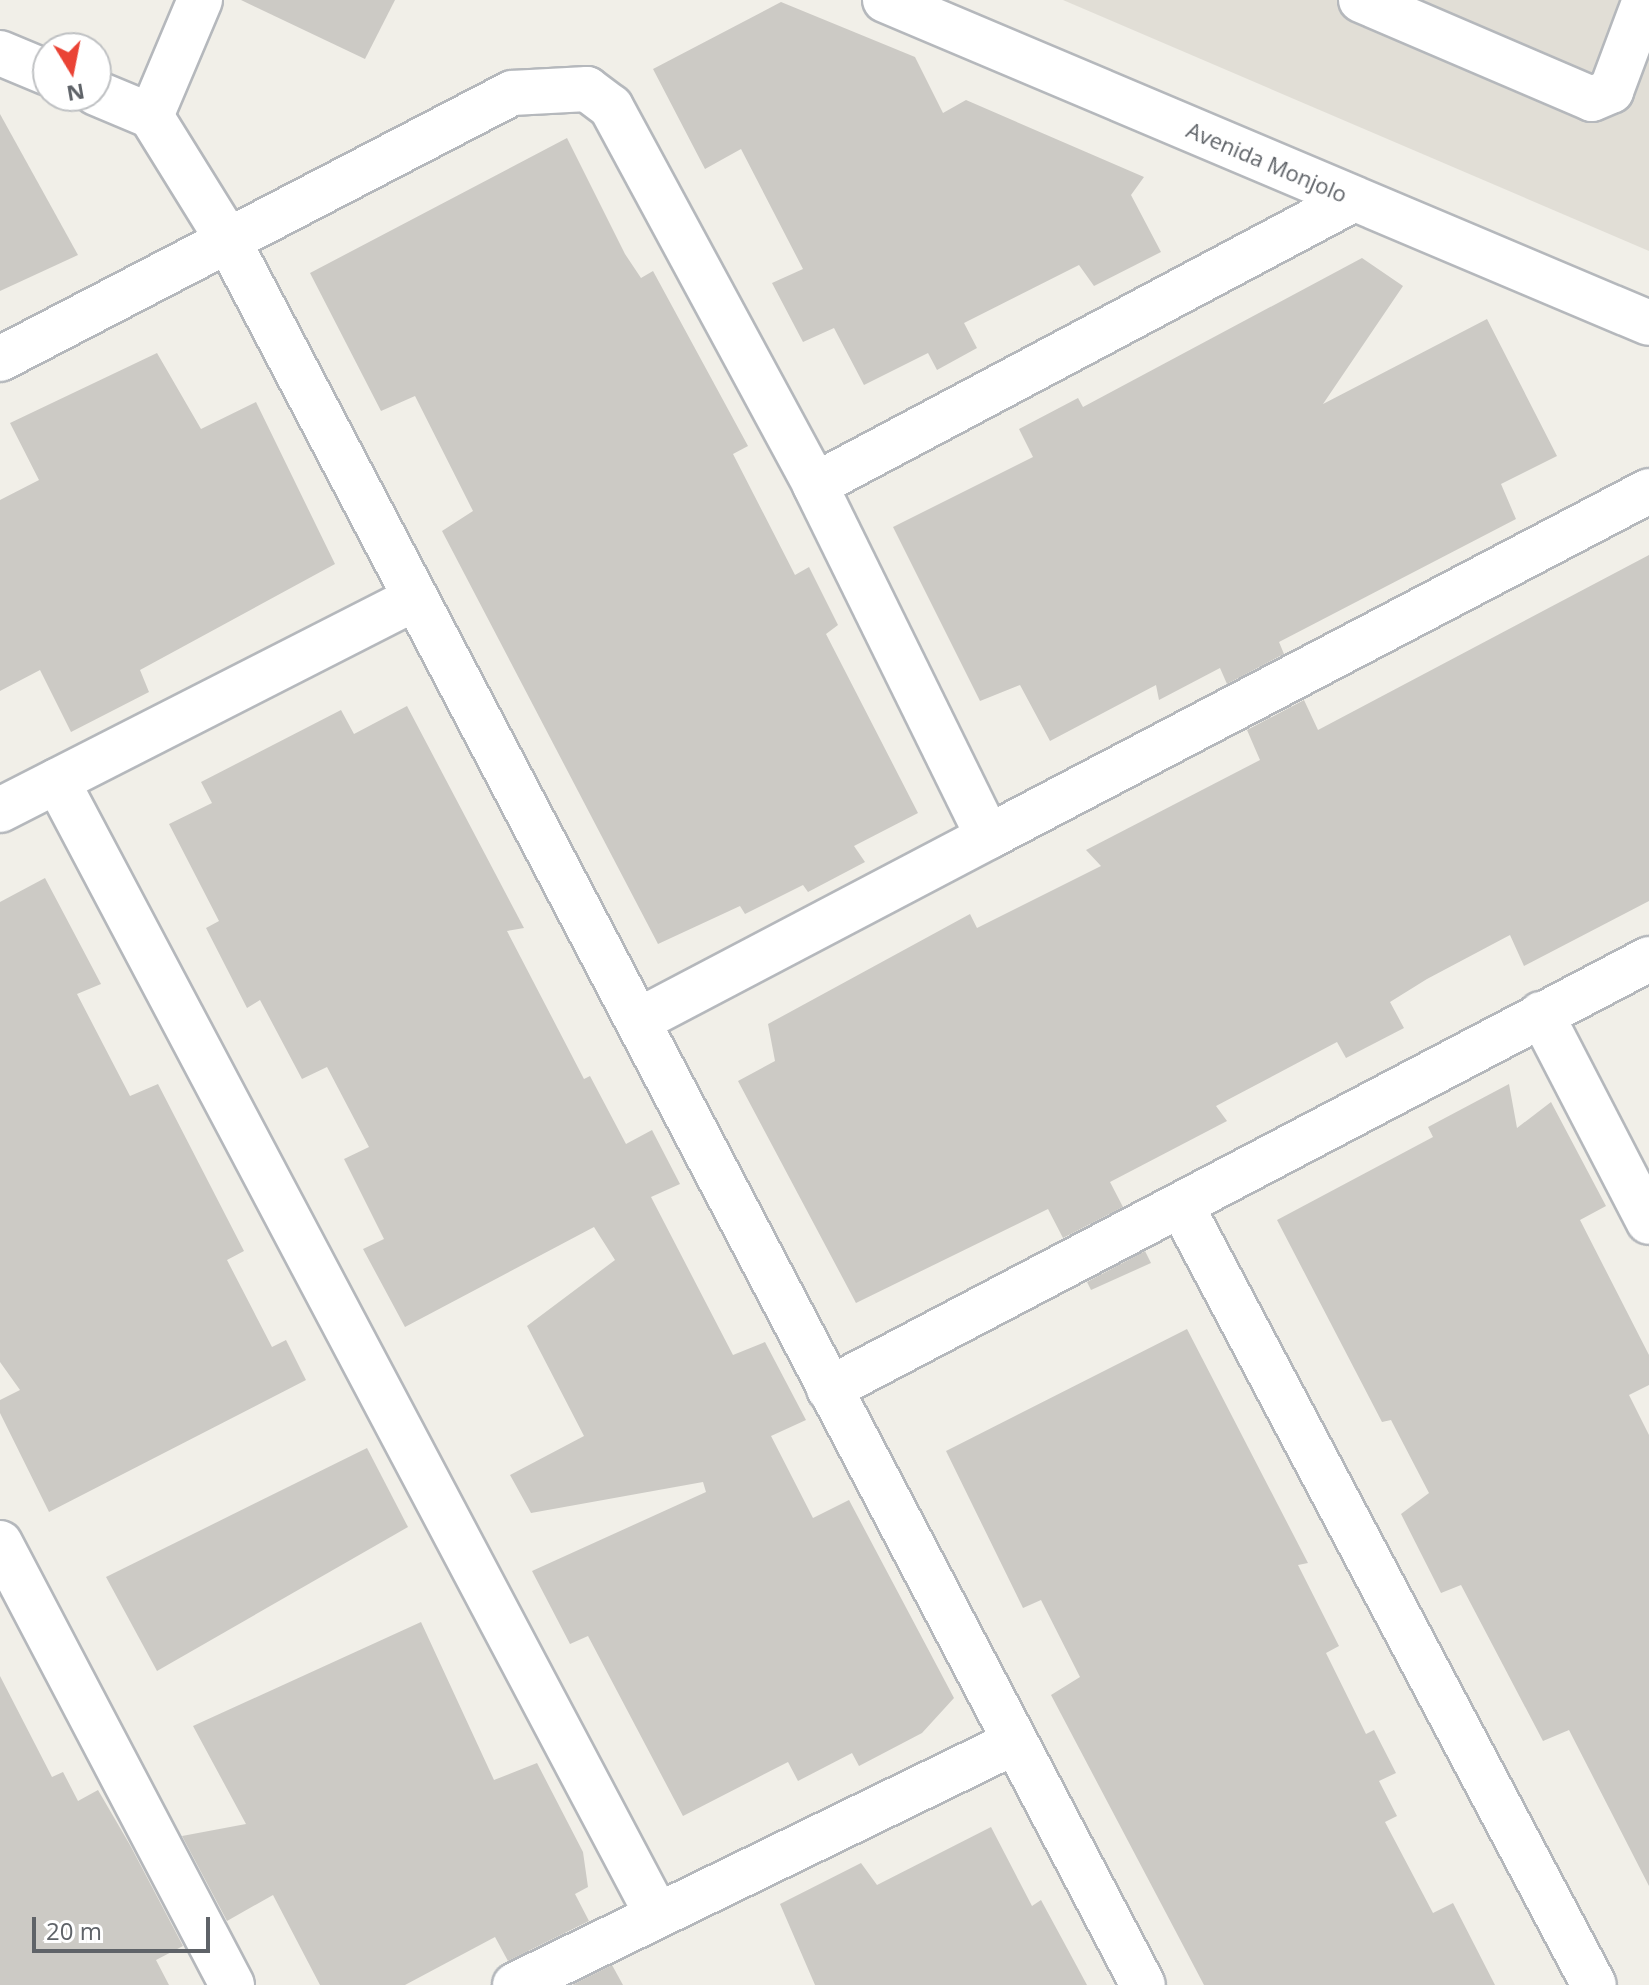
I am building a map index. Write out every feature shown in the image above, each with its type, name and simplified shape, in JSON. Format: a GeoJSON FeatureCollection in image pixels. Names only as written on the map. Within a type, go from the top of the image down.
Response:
{"type":"FeatureCollection","features":[{"type":"Feature","properties":{"kind":"street"},"geometry":{"type":"LineString","coordinates":[[151,116],[200,0]]}},
{"type":"Feature","properties":{"kind":"street","name":"Avenida Monjolo"},"geometry":{"type":"LineString","coordinates":[[885,0],[1649,323]]}},
{"type":"Feature","properties":{"kind":"street"},"geometry":{"type":"LineString","coordinates":[[1361,0],[1592,99],[1611,91],[1645,0]]}},
{"type":"Feature","properties":{"kind":"street"},"geometry":{"type":"LineString","coordinates":[[0,53],[32,66]]}},
{"type":"Feature","properties":{"kind":"street"},"geometry":{"type":"LineString","coordinates":[[0,359],[512,93],[587,89],[611,107],[632,140],[815,485],[988,837]]}},
{"type":"Feature","properties":{"kind":"street"},"geometry":{"type":"LineString","coordinates":[[112,100],[151,116],[228,240],[411,601],[640,1020],[829,1389],[1143,1985]]}},
{"type":"Feature","properties":{"kind":"street"},"geometry":{"type":"LineString","coordinates":[[815,485],[1354,199]]}},
{"type":"Feature","properties":{"kind":"street"},"geometry":{"type":"LineString","coordinates":[[640,1020],[1649,491]]}},
{"type":"Feature","properties":{"kind":"street"},"geometry":{"type":"LineString","coordinates":[[0,810],[411,601]]}},
{"type":"Feature","properties":{"kind":"street"},"geometry":{"type":"LineString","coordinates":[[57,781],[656,1913]]}},
{"type":"Feature","properties":{"kind":"street"},"geometry":{"type":"LineString","coordinates":[[829,1389],[1182,1207],[1649,959]]}},
{"type":"Feature","properties":{"kind":"street"},"geometry":{"type":"LineString","coordinates":[[1541,1014],[1649,1222]]}},
{"type":"Feature","properties":{"kind":"street"},"geometry":{"type":"LineString","coordinates":[[1182,1207],[1594,1985]]}},
{"type":"Feature","properties":{"kind":"street"},"geometry":{"type":"LineString","coordinates":[[0,1543],[232,1985]]}},
{"type":"Feature","properties":{"kind":"street"},"geometry":{"type":"LineString","coordinates":[[515,1985],[656,1913],[1015,1742]]}},
{"type":"Feature","properties":{"kind":"shaded area"},"geometry":{"type":"Polygon","coordinates":[[[1063,0],[1649,0],[1649,251],[1063,0]]]}},
{"type":"Feature","properties":{"kind":"building"},"geometry":{"type":"Polygon","coordinates":[[[241,0],[395,0],[365,59],[241,0]]]}},
{"type":"Feature","properties":{"kind":"building"},"geometry":{"type":"Polygon","coordinates":[[[781,2],[915,57],[943,113],[966,100],[1144,177],[1131,195],[1161,252],[1094,286],[1079,265],[964,323],[977,348],[937,370],[928,353],[864,385],[834,328],[803,342],[772,283],[803,269],[741,149],[705,169],[653,69],[781,2]]]}},
{"type":"Feature","properties":{"kind":"building"},"geometry":{"type":"Polygon","coordinates":[[[0,114],[78,255],[0,291],[0,114]]]}},
{"type":"Feature","properties":{"kind":"building"},"geometry":{"type":"Polygon","coordinates":[[[567,138],[625,254],[641,278],[653,271],[748,446],[733,454],[795,575],[809,567],[838,625],[826,634],[918,813],[854,846],[865,862],[808,892],[803,885],[745,914],[740,906],[658,944],[442,531],[473,511],[415,396],[381,411],[310,273],[567,138]]]}},
{"type":"Feature","properties":{"kind":"building"},"geometry":{"type":"Polygon","coordinates":[[[1362,258],[1403,286],[1323,404],[1487,319],[1557,456],[1501,484],[1516,519],[1279,642],[1284,654],[1227,684],[1220,668],[1159,700],[1156,685],[1050,741],[1020,685],[980,701],[893,527],[1033,457],[1019,429],[1078,398],[1083,407],[1362,258]]]}},
{"type":"Feature","properties":{"kind":"building"},"geometry":{"type":"Polygon","coordinates":[[[157,353],[201,429],[256,402],[335,564],[140,670],[149,692],[71,732],[40,670],[0,691],[0,500],[39,480],[10,423],[157,353]]]}},
{"type":"Feature","properties":{"kind":"building"},"geometry":{"type":"Polygon","coordinates":[[[1649,555],[1649,901],[1524,966],[1510,935],[1427,979],[1390,1002],[1404,1028],[1346,1058],[1337,1042],[1216,1106],[1227,1121],[1110,1182],[1123,1207],[1063,1238],[1048,1209],[856,1303],[738,1081],[775,1061],[768,1024],[970,914],[977,928],[1101,866],[1086,850],[1260,760],[1247,730],[1304,700],[1318,730],[1649,555]]]}},
{"type":"Feature","properties":{"kind":"building"},"geometry":{"type":"Polygon","coordinates":[[[407,706],[524,928],[507,931],[584,1079],[590,1076],[626,1144],[652,1130],[680,1184],[651,1197],[733,1355],[765,1342],[806,1420],[771,1436],[813,1518],[849,1500],[954,1698],[922,1733],[859,1766],[852,1753],[798,1781],[788,1762],[683,1816],[588,1636],[570,1644],[532,1571],[706,1492],[703,1482],[531,1513],[510,1475],[584,1436],[527,1326],[615,1260],[594,1227],[405,1327],[363,1249],[384,1239],[344,1159],[369,1147],[327,1067],[302,1079],[260,1000],[247,1008],[206,928],[219,921],[169,824],[212,803],[201,782],[341,710],[354,734],[407,706]]]}},
{"type":"Feature","properties":{"kind":"building"},"geometry":{"type":"Polygon","coordinates":[[[45,878],[101,984],[77,994],[130,1096],[158,1084],[244,1251],[227,1260],[272,1347],[286,1340],[306,1380],[49,1512],[0,1413],[0,1400],[20,1390],[0,1362],[0,902],[45,878]]]}},
{"type":"Feature","properties":{"kind":"building"},"geometry":{"type":"Polygon","coordinates":[[[1509,1084],[1517,1128],[1551,1102],[1606,1206],[1580,1220],[1649,1355],[1649,1385],[1629,1395],[1649,1435],[1649,1886],[1569,1730],[1543,1741],[1461,1585],[1441,1593],[1401,1514],[1429,1493],[1391,1420],[1382,1422],[1277,1220],[1433,1137],[1428,1127],[1509,1084]]]}},
{"type":"Feature","properties":{"kind":"building"},"geometry":{"type":"Polygon","coordinates":[[[1145,1251],[1151,1263],[1091,1290],[1087,1282],[1145,1251]]]}},
{"type":"Feature","properties":{"kind":"building"},"geometry":{"type":"Polygon","coordinates":[[[1187,1329],[1308,1563],[1298,1565],[1339,1646],[1326,1653],[1366,1734],[1374,1730],[1396,1773],[1379,1781],[1397,1816],[1385,1822],[1433,1913],[1453,1903],[1495,1985],[1204,1985],[1051,1695],[1080,1677],[1041,1600],[1023,1608],[946,1451],[1187,1329]]]}},
{"type":"Feature","properties":{"kind":"building"},"geometry":{"type":"Polygon","coordinates":[[[367,1448],[408,1527],[157,1671],[106,1577],[367,1448]]]}},
{"type":"Feature","properties":{"kind":"building"},"geometry":{"type":"Polygon","coordinates":[[[421,1622],[494,1780],[537,1763],[583,1852],[588,1887],[575,1894],[589,1921],[508,1961],[495,1937],[405,1985],[320,1985],[273,1895],[227,1921],[182,1836],[246,1824],[193,1726],[421,1622]]]}},
{"type":"Feature","properties":{"kind":"building"},"geometry":{"type":"Polygon","coordinates":[[[0,1676],[52,1777],[63,1772],[78,1801],[98,1790],[130,1845],[183,1946],[156,1960],[169,1985],[0,1985],[0,1676]]]}},
{"type":"Feature","properties":{"kind":"building"},"geometry":{"type":"Polygon","coordinates":[[[991,1827],[1032,1906],[1041,1900],[1087,1985],[815,1985],[780,1904],[861,1863],[877,1885],[991,1827]]]}},
{"type":"Feature","properties":{"kind":"building"},"geometry":{"type":"Polygon","coordinates":[[[612,1965],[623,1985],[572,1985],[612,1965]]]}}]}
